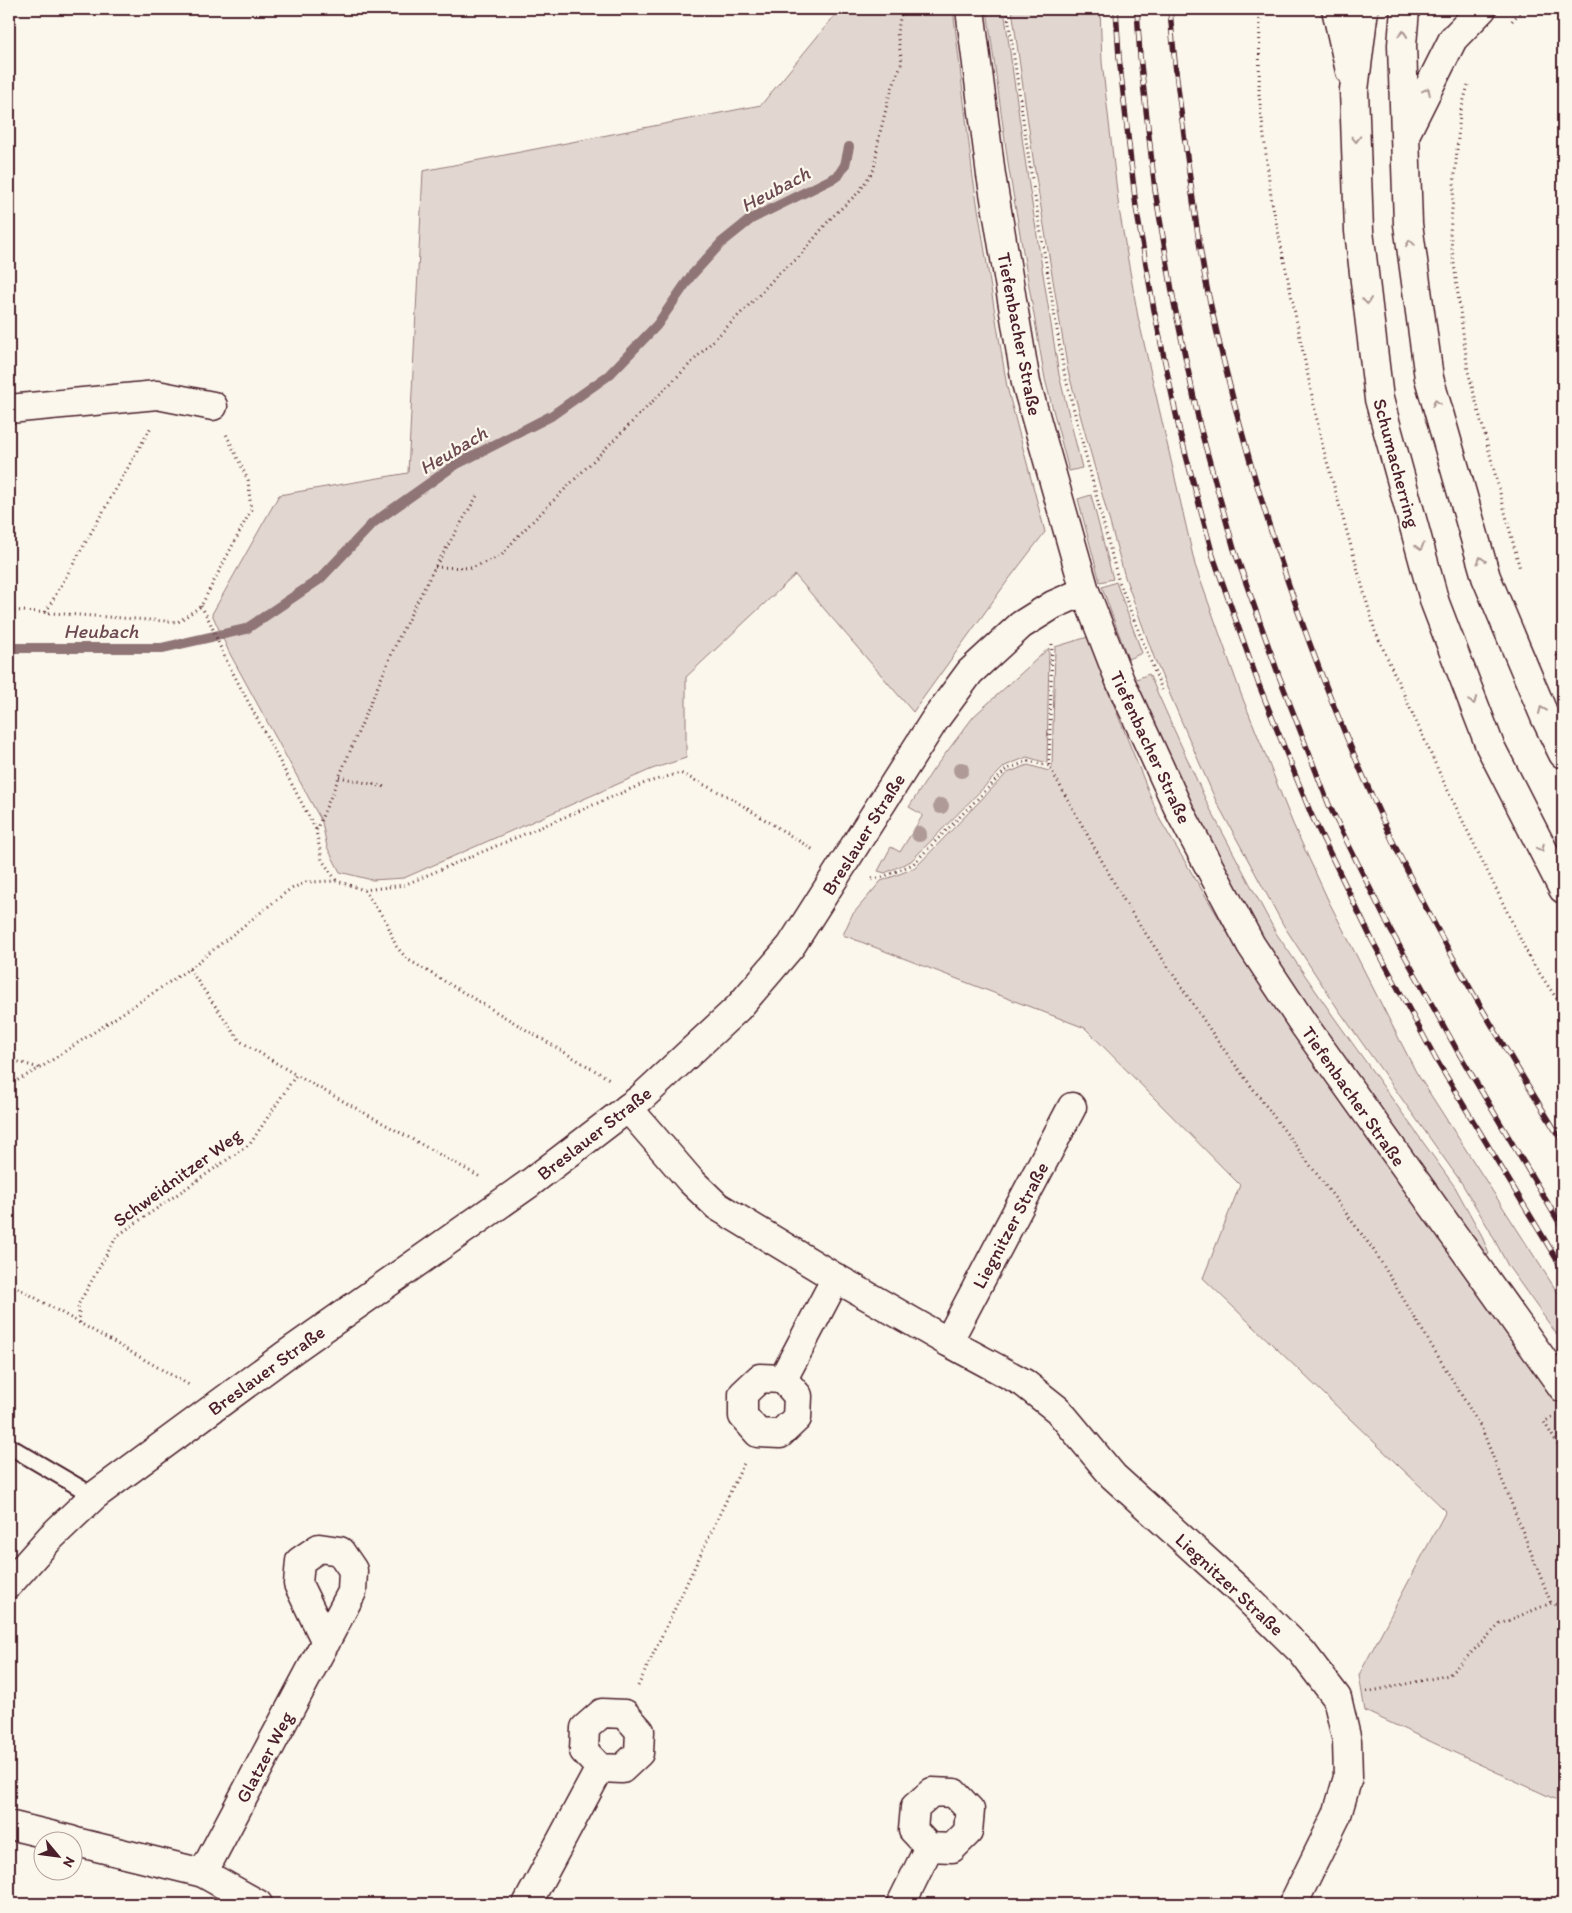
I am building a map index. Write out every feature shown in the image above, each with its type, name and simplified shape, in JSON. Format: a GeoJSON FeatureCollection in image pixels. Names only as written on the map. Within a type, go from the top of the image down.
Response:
{"type":"FeatureCollection","features":[{"type":"Feature","properties":{"kind":"street","name":"Tiefenbacher Straße"},"geometry":{"type":"LineString","coordinates":[[970,9],[991,175],[1026,384],[1085,591],[1120,682],[1180,812],[1251,945],[1560,1401]]}},
{"type":"Feature","properties":{"kind":"street"},"geometry":{"type":"LineString","coordinates":[[1336,9],[1354,90]]}},
{"type":"Feature","properties":{"kind":"street","name":"Schumacherring"},"geometry":{"type":"LineString","coordinates":[[1364,9],[1354,90],[1358,231],[1379,399],[1435,603],[1490,746],[1563,889]]}},
{"type":"Feature","properties":{"kind":"street"},"geometry":{"type":"LineString","coordinates":[[1405,9],[1402,45],[1408,224],[1429,378],[1486,577],[1545,717],[1563,754]]}},
{"type":"Feature","properties":{"kind":"street"},"geometry":{"type":"LineString","coordinates":[[1405,135],[1453,39],[1482,9]]}},
{"type":"Feature","properties":{"kind":"street"},"geometry":{"type":"LineString","coordinates":[[9,409],[157,395],[213,406]]}},
{"type":"Feature","properties":{"kind":"street","name":"Breslauer Straße"},"geometry":{"type":"LineString","coordinates":[[9,1584],[50,1538],[94,1496],[217,1404],[513,1195],[635,1103],[738,1008],[791,946],[934,720],[970,672],[1021,626],[1053,605],[1085,591]]}},
{"type":"Feature","properties":{"kind":"street","name":"Liegnitzer Straße"},"geometry":{"type":"LineString","coordinates":[[635,1103],[690,1180],[717,1206],[836,1278],[1024,1383],[1058,1410],[1113,1476],[1241,1592],[1302,1652],[1337,1698],[1346,1741],[1348,1778],[1337,1815],[1293,1904]]}},
{"type":"Feature","properties":{"kind":"street","name":"Liegnitzer Straße"},"geometry":{"type":"LineString","coordinates":[[948,1342],[1072,1107]]}},
{"type":"Feature","properties":{"kind":"street"},"geometry":{"type":"LineString","coordinates":[[783,1379],[836,1278]]}},
{"type":"Feature","properties":{"kind":"street"},"geometry":{"type":"LineString","coordinates":[[760,1378],[783,1379],[798,1396],[797,1418],[780,1434],[758,1433],[743,1416],[743,1394],[760,1378]]}},
{"type":"Feature","properties":{"kind":"street","name":"Glatzer Weg"},"geometry":{"type":"LineString","coordinates":[[203,1873],[326,1642]]}},
{"type":"Feature","properties":{"kind":"street"},"geometry":{"type":"LineString","coordinates":[[602,1713],[625,1714],[640,1731],[639,1753],[622,1769],[600,1768],[584,1751],[585,1728],[602,1713]]}},
{"type":"Feature","properties":{"kind":"street"},"geometry":{"type":"LineString","coordinates":[[527,1904],[600,1768]]}},
{"type":"Feature","properties":{"kind":"street"},"geometry":{"type":"LineString","coordinates":[[9,1825],[32,1831]]}},
{"type":"Feature","properties":{"kind":"street"},"geometry":{"type":"LineString","coordinates":[[82,1843],[203,1873],[258,1904]]}},
{"type":"Feature","properties":{"kind":"street"},"geometry":{"type":"LineString","coordinates":[[901,1904],[929,1847]]}},
{"type":"Feature","properties":{"kind":"lane"},"geometry":{"type":"LineString","coordinates":[[9,1446],[94,1496]]}},
{"type":"Feature","properties":{"kind":"path"},"geometry":{"type":"LineString","coordinates":[[435,567],[471,568],[501,556],[516,538],[778,274],[798,258],[830,218],[859,192],[874,169],[879,137],[889,97],[902,62],[897,33],[902,9]]}},
{"type":"Feature","properties":{"kind":"path"},"geometry":{"type":"LineString","coordinates":[[1007,9],[1030,167],[1064,372],[1118,578],[1166,699]]}},
{"type":"Feature","properties":{"kind":"path"},"geometry":{"type":"LineString","coordinates":[[1510,23],[1523,9]]}},
{"type":"Feature","properties":{"kind":"path"},"geometry":{"type":"LineString","coordinates":[[1261,10],[1259,94],[1272,197],[1322,444],[1375,631],[1440,774],[1530,959],[1563,1008]]}},
{"type":"Feature","properties":{"kind":"path"},"geometry":{"type":"LineString","coordinates":[[1469,82],[1460,114],[1450,233],[1468,371],[1520,572]]}},
{"type":"Feature","properties":{"kind":"path"},"geometry":{"type":"LineString","coordinates":[[46,612],[155,420],[157,395]]}},
{"type":"Feature","properties":{"kind":"path"},"geometry":{"type":"LineString","coordinates":[[9,610],[178,622],[201,606],[251,510],[248,480],[213,406]]}},
{"type":"Feature","properties":{"kind":"path"},"geometry":{"type":"LineString","coordinates":[[316,831],[398,639],[435,567],[477,496]]}},
{"type":"Feature","properties":{"kind":"path"},"geometry":{"type":"LineString","coordinates":[[1053,605],[1050,766],[1126,904],[1219,1043],[1375,1252],[1482,1429],[1551,1603]]}},
{"type":"Feature","properties":{"kind":"path"},"geometry":{"type":"LineString","coordinates":[[201,606],[224,656],[316,831],[322,860],[337,880]]}},
{"type":"Feature","properties":{"kind":"path"},"geometry":{"type":"LineString","coordinates":[[1556,653],[1563,671]]}},
{"type":"Feature","properties":{"kind":"path"},"geometry":{"type":"LineString","coordinates":[[9,1085],[40,1068],[189,968],[289,890],[306,882],[337,880],[364,890],[404,885],[645,783],[680,773],[729,797],[842,868],[872,879],[883,877],[913,864],[1007,769],[1029,761],[1050,766]]}},
{"type":"Feature","properties":{"kind":"path"},"geometry":{"type":"LineString","coordinates":[[339,777],[384,787]]}},
{"type":"Feature","properties":{"kind":"path"},"geometry":{"type":"LineString","coordinates":[[364,890],[387,923],[396,946],[407,959],[635,1103]]}},
{"type":"Feature","properties":{"kind":"path"},"geometry":{"type":"LineString","coordinates":[[189,968],[240,1041],[296,1075],[513,1195]]}},
{"type":"Feature","properties":{"kind":"path"},"geometry":{"type":"LineString","coordinates":[[9,1059],[40,1068]]}},
{"type":"Feature","properties":{"kind":"path","name":"Schweidnitzer Weg"},"geometry":{"type":"LineString","coordinates":[[80,1323],[78,1305],[117,1236],[250,1144],[296,1075]]}},
{"type":"Feature","properties":{"kind":"path"},"geometry":{"type":"LineString","coordinates":[[9,1283],[195,1388],[217,1404]]}},
{"type":"Feature","properties":{"kind":"path"},"geometry":{"type":"LineString","coordinates":[[1560,1401],[1544,1422],[1563,1453]]}},
{"type":"Feature","properties":{"kind":"path"},"geometry":{"type":"LineString","coordinates":[[625,1714],[758,1433]]}},
{"type":"Feature","properties":{"kind":"path"},"geometry":{"type":"LineString","coordinates":[[1337,1698],[1449,1675],[1500,1624],[1551,1603],[1563,1607]]}},
{"type":"Feature","properties":{"kind":"shaded area"},"geometry":{"type":"Polygon","coordinates":[[[840,9],[953,9],[973,178],[1007,387],[1045,532],[913,712],[795,575],[686,677],[686,758],[652,769],[404,878],[372,880],[340,872],[327,847],[322,822],[229,652],[212,614],[279,495],[408,473],[423,171],[761,105],[840,9]]]}},
{"type":"Feature","properties":{"kind":"shaded area"},"geometry":{"type":"Polygon","coordinates":[[[987,9],[1004,9],[1026,166],[1059,375],[1082,468],[1069,471],[1045,379],[1009,170],[987,9]]]}},
{"type":"Feature","properties":{"kind":"shaded area"},"geometry":{"type":"Polygon","coordinates":[[[1012,9],[1100,9],[1102,62],[1119,209],[1138,317],[1195,565],[1241,694],[1293,824],[1329,902],[1416,1072],[1563,1301],[1563,1343],[1508,1266],[1461,1182],[1338,1009],[1284,926],[1216,801],[1155,660],[1125,577],[1068,371],[1034,165],[1012,9]]]}},
{"type":"Feature","properties":{"kind":"shaded area"},"geometry":{"type":"Polygon","coordinates":[[[1091,495],[1113,579],[1100,582],[1078,499],[1091,495]]]}},
{"type":"Feature","properties":{"kind":"shaded area"},"geometry":{"type":"Polygon","coordinates":[[[1116,582],[1142,653],[1128,659],[1102,587],[1116,582]]]}},
{"type":"Feature","properties":{"kind":"shaded area"},"geometry":{"type":"Polygon","coordinates":[[[1088,637],[1160,820],[1238,950],[1293,1031],[1563,1404],[1563,1803],[1365,1711],[1359,1675],[1446,1511],[1203,1278],[1240,1185],[1085,1028],[843,935],[852,915],[881,881],[915,868],[1007,773],[1028,765],[1049,771],[1052,767],[1055,647],[1088,637]]]}},
{"type":"Feature","properties":{"kind":"shaded area"},"geometry":{"type":"Polygon","coordinates":[[[1049,648],[1047,763],[1027,757],[1005,766],[911,861],[885,873],[878,871],[891,847],[900,852],[923,815],[909,807],[933,770],[974,716],[1049,648]]]}},
{"type":"Feature","properties":{"kind":"shaded area"},"geometry":{"type":"Polygon","coordinates":[[[1149,674],[1208,805],[1276,933],[1455,1187],[1481,1234],[1489,1254],[1483,1257],[1260,939],[1188,806],[1134,680],[1149,674]]]}},
{"type":"Feature","properties":{"kind":"waterway","name":"Heubach"},"geometry":{"type":"LineString","coordinates":[[9,648],[162,648],[246,629],[320,579],[373,523],[455,465],[551,416],[609,375],[657,325],[691,276],[721,243],[751,219],[838,176],[845,165],[849,147]]}},
{"type":"Feature","properties":{"kind":"railway"},"geometry":{"type":"LineString","coordinates":[[1116,9],[1119,57],[1136,207],[1154,310],[1180,433],[1213,556],[1259,685],[1311,814],[1372,940],[1437,1061],[1563,1270]]}},
{"type":"Feature","properties":{"kind":"railway"},"geometry":{"type":"LineString","coordinates":[[1137,9],[1140,56],[1155,190],[1174,303],[1200,427],[1234,549],[1279,676],[1329,805],[1390,929],[1457,1050],[1563,1229]]}},
{"type":"Feature","properties":{"kind":"railway"},"geometry":{"type":"LineString","coordinates":[[1170,9],[1174,59],[1198,236],[1208,293],[1239,422],[1257,486],[1298,612],[1346,735],[1414,886],[1486,1016],[1563,1143]]}}]}
